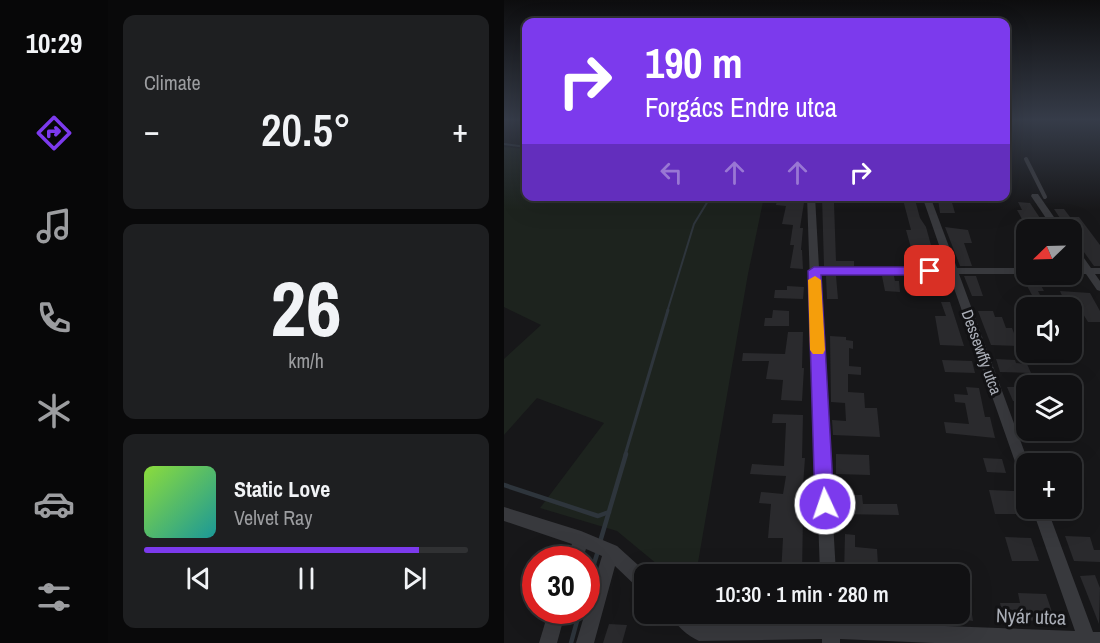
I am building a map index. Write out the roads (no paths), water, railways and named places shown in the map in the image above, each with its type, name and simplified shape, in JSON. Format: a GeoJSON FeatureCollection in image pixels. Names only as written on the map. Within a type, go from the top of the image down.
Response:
{"type":"FeatureCollection","features":[{"type":"Feature","properties":{"kind":"street"},"geometry":{"type":"LineString","coordinates":[[1035,196],[1051,219]]}},
{"type":"Feature","properties":{"kind":"street"},"geometry":{"type":"LineString","coordinates":[[812,201],[828,564]]}},
{"type":"Feature","properties":{"kind":"street","name":"Dessewffy utca"},"geometry":{"type":"LineString","coordinates":[[928,201],[1019,453]]}},
{"type":"Feature","properties":{"kind":"street"},"geometry":{"type":"LineString","coordinates":[[1082,262],[1100,288]]}},
{"type":"Feature","properties":{"kind":"street"},"geometry":{"type":"LineString","coordinates":[[814,271],[1016,271]]}},
{"type":"Feature","properties":{"kind":"street"},"geometry":{"type":"LineString","coordinates":[[1082,271],[1100,271]]}},
{"type":"Feature","properties":{"kind":"street"},"geometry":{"type":"LineString","coordinates":[[504,514],[597,546]]}},
{"type":"Feature","properties":{"kind":"street"},"geometry":{"type":"LineString","coordinates":[[1043,519],[1092,642]]}},
{"type":"Feature","properties":{"kind":"street"},"geometry":{"type":"LineString","coordinates":[[600,548],[634,575]]}},
{"type":"Feature","properties":{"kind":"street"},"geometry":{"type":"LineString","coordinates":[[548,643],[554,624]]}},
{"type":"Feature","properties":{"kind":"street"},"geometry":{"type":"LineString","coordinates":[[585,643],[587,624]]}},
{"type":"Feature","properties":{"kind":"street","name":"Nyár utca"},"geometry":{"type":"LineString","coordinates":[[690,624],[699,632],[830,629],[1092,642]]}},
{"type":"Feature","properties":{"kind":"lane"},"geometry":{"type":"LineString","coordinates":[[1026,159],[1045,197]]}},
{"type":"Feature","properties":{"kind":"waterway"},"geometry":{"type":"LineString","coordinates":[[667,312],[694,224],[708,201]]}},
{"type":"Feature","properties":{"kind":"waterway"},"geometry":{"type":"LineString","coordinates":[[625,455],[668,310]]}},
{"type":"Feature","properties":{"kind":"waterway"},"geometry":{"type":"LineString","coordinates":[[609,512],[626,454]]}},
{"type":"Feature","properties":{"kind":"waterway"},"geometry":{"type":"LineString","coordinates":[[504,485],[598,516],[609,512]]}},
{"type":"Feature","properties":{"kind":"waterway"},"geometry":{"type":"LineString","coordinates":[[600,542],[609,512]]}},
{"type":"Feature","properties":{"kind":"waterway"},"geometry":{"type":"LineString","coordinates":[[571,643],[576,624]]}}]}
